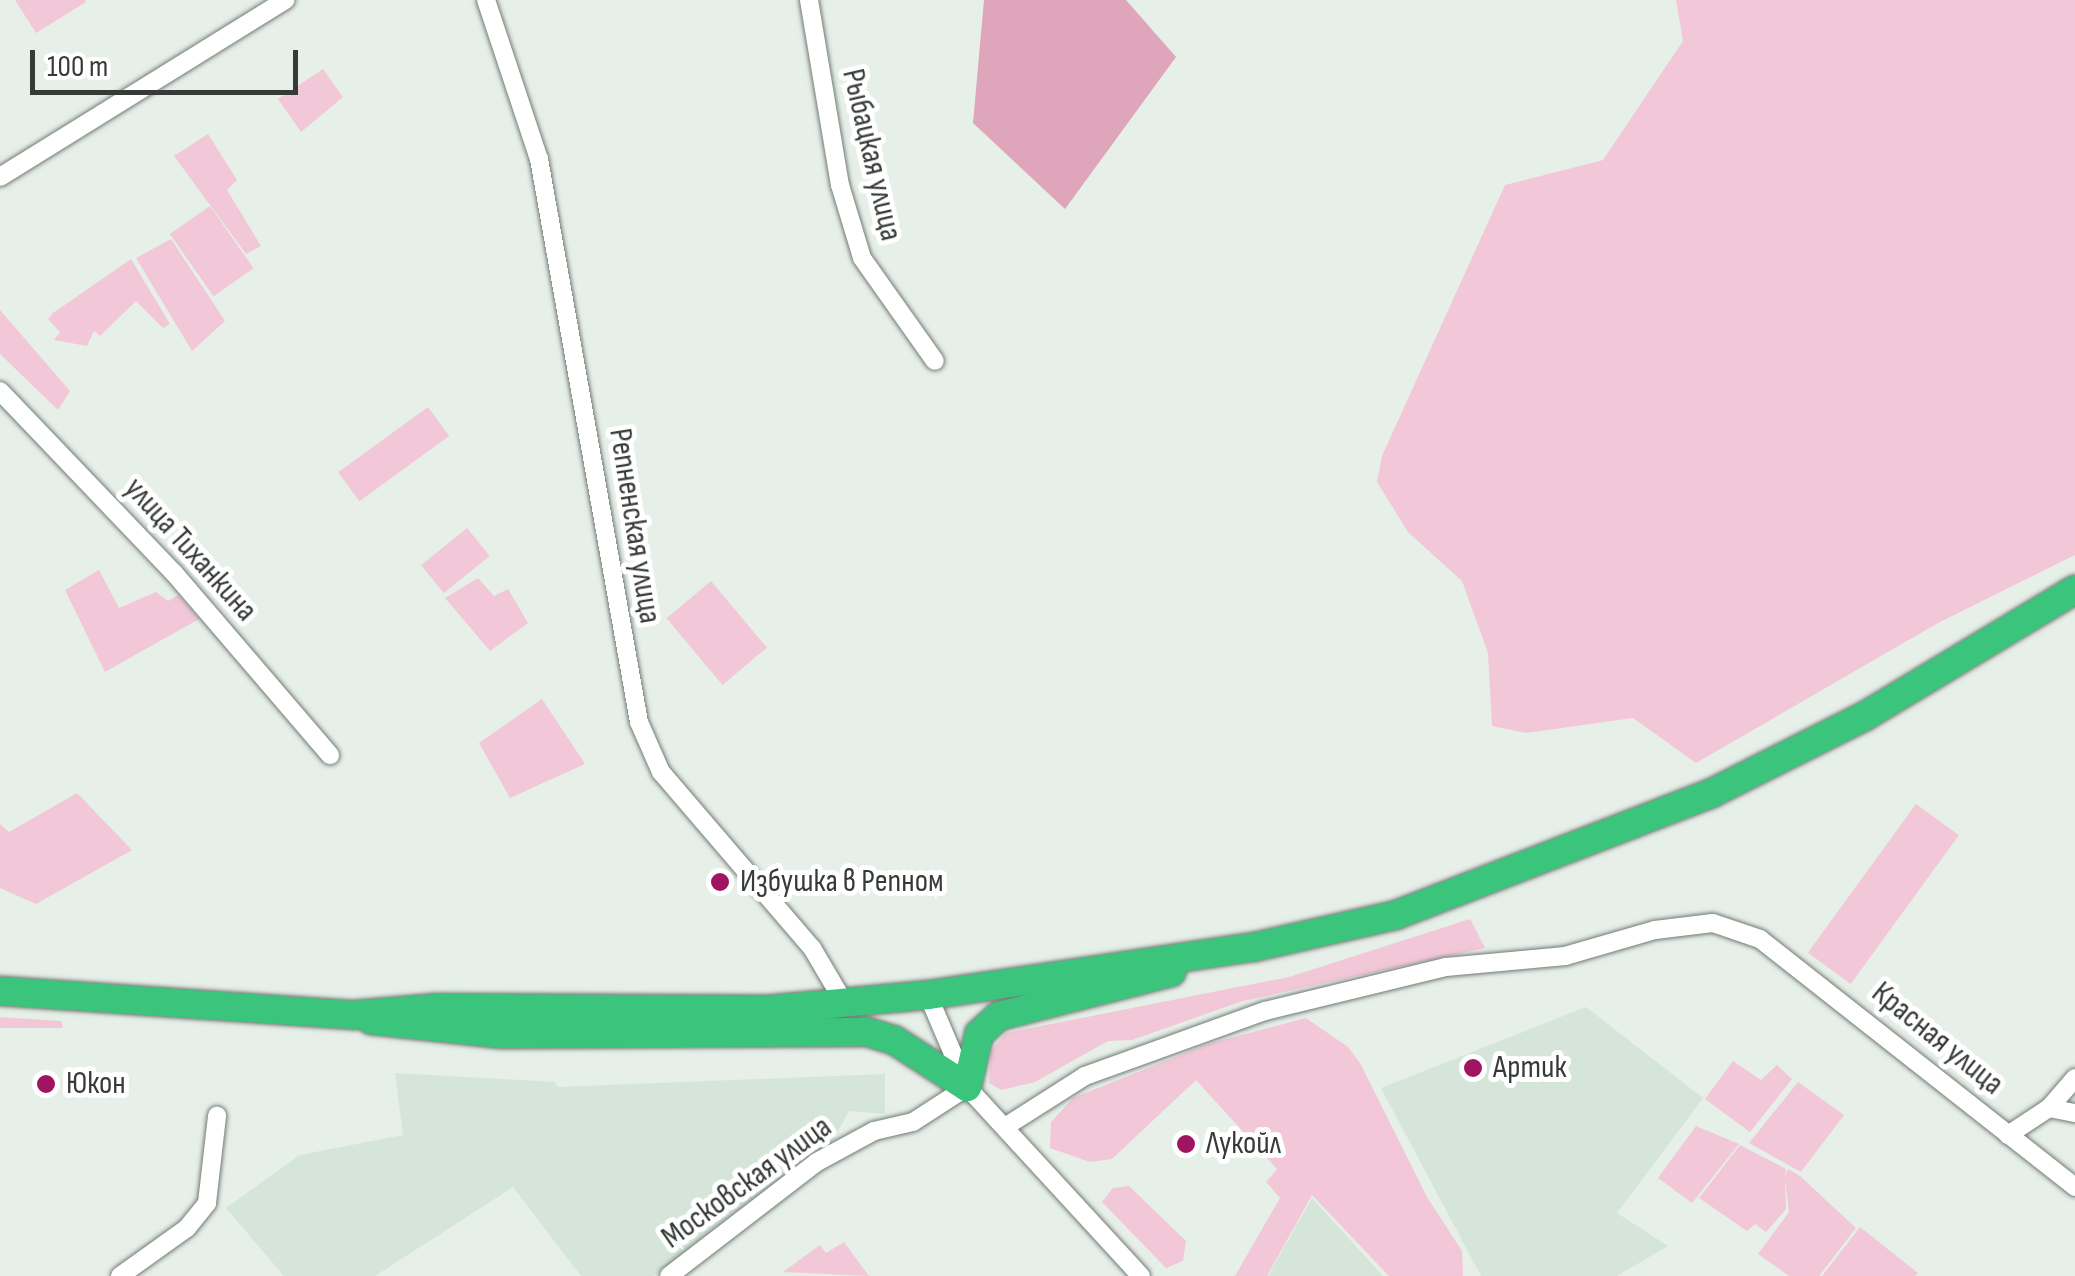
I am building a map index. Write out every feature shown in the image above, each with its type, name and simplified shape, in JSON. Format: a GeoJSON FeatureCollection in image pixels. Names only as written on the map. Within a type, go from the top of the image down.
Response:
{"type":"FeatureCollection","features":[{"type":"Feature","properties":{"kind":"highway"},"geometry":{"type":"LineString","coordinates":[[354,1015],[399,1028],[502,1034],[868,1032],[894,1040],[967,1087],[978,1034],[1000,1016],[1254,947],[1396,915],[1712,793],[1866,716],[2075,590]]}},
{"type":"Feature","properties":{"kind":"highway"},"geometry":{"type":"LineString","coordinates":[[0,991],[354,1015],[437,1008],[658,1012],[846,1004],[1254,947]]}},
{"type":"Feature","properties":{"kind":"street"},"geometry":{"type":"LineString","coordinates":[[0,177],[286,0]]}},
{"type":"Feature","properties":{"kind":"street","name":"Репненская улица"},"geometry":{"type":"LineString","coordinates":[[486,0],[539,159],[639,722],[661,772],[812,948],[846,1004]]}},
{"type":"Feature","properties":{"kind":"street","name":"Рыбацкая улица"},"geometry":{"type":"LineString","coordinates":[[809,0],[840,184],[862,258],[936,361]]}},
{"type":"Feature","properties":{"kind":"street","name":"улица Тиханкина"},"geometry":{"type":"LineString","coordinates":[[0,390],[174,574],[330,754]]}},
{"type":"Feature","properties":{"kind":"street","name":"Красная улица"},"geometry":{"type":"LineString","coordinates":[[1008,1125],[1050,1094],[1162,1045],[1446,967],[1565,956],[1680,924],[1713,923],[1760,939],[2075,1187]]}},
{"type":"Feature","properties":{"kind":"street"},"geometry":{"type":"LineString","coordinates":[[928,995],[967,1087],[1008,1125],[1139,1275]]}},
{"type":"Feature","properties":{"kind":"street"},"geometry":{"type":"LineString","coordinates":[[2008,1135],[2049,1108],[2075,1078]]}},
{"type":"Feature","properties":{"kind":"street","name":"Московская улица"},"geometry":{"type":"LineString","coordinates":[[668,1276],[817,1162],[874,1131],[913,1122],[967,1087]]}},
{"type":"Feature","properties":{"kind":"street"},"geometry":{"type":"LineString","coordinates":[[2049,1108],[2075,1113]]}},
{"type":"Feature","properties":{"kind":"street"},"geometry":{"type":"LineString","coordinates":[[120,1276],[187,1228],[207,1203],[217,1116]]}},
{"type":"Feature","properties":{"kind":"shaded area"},"geometry":{"type":"Polygon","coordinates":[[[15,0],[85,0],[86,2],[36,33],[15,0]]]}},
{"type":"Feature","properties":{"kind":"shaded area"},"geometry":{"type":"Polygon","coordinates":[[[984,0],[1126,0],[1176,57],[1065,209],[973,123],[984,0]]]}},
{"type":"Feature","properties":{"kind":"shaded area"},"geometry":{"type":"Polygon","coordinates":[[[1676,0],[2075,0],[2075,555],[1938,623],[1696,763],[1633,718],[1526,733],[1492,726],[1488,653],[1462,581],[1408,532],[1377,482],[1382,456],[1505,185],[1603,160],[1683,41],[1676,0]]]}},
{"type":"Feature","properties":{"kind":"shaded area"},"geometry":{"type":"Polygon","coordinates":[[[323,69],[343,97],[301,132],[278,99],[323,69]]]}},
{"type":"Feature","properties":{"kind":"shaded area"},"geometry":{"type":"Polygon","coordinates":[[[208,134],[237,180],[227,190],[261,246],[246,254],[174,156],[208,134]]]}},
{"type":"Feature","properties":{"kind":"shaded area"},"geometry":{"type":"Polygon","coordinates":[[[210,206],[254,268],[213,296],[170,234],[210,206]]]}},
{"type":"Feature","properties":{"kind":"shaded area"},"geometry":{"type":"Polygon","coordinates":[[[171,239],[225,321],[192,351],[136,258],[171,239]]]}},
{"type":"Feature","properties":{"kind":"shaded area"},"geometry":{"type":"Polygon","coordinates":[[[131,259],[170,324],[163,328],[136,301],[100,336],[94,331],[87,346],[54,340],[60,332],[48,319],[53,313],[131,259]]]}},
{"type":"Feature","properties":{"kind":"shaded area"},"geometry":{"type":"Polygon","coordinates":[[[0,310],[70,391],[58,410],[0,354],[0,310]]]}},
{"type":"Feature","properties":{"kind":"shaded area"},"geometry":{"type":"Polygon","coordinates":[[[428,407],[449,436],[359,501],[338,472],[428,407]]]}},
{"type":"Feature","properties":{"kind":"shaded area"},"geometry":{"type":"Polygon","coordinates":[[[467,528],[490,556],[444,593],[421,565],[467,528]]]}},
{"type":"Feature","properties":{"kind":"shaded area"},"geometry":{"type":"Polygon","coordinates":[[[99,570],[119,608],[156,592],[168,601],[178,595],[199,619],[105,672],[65,590],[99,570]]]}},
{"type":"Feature","properties":{"kind":"shaded area"},"geometry":{"type":"Polygon","coordinates":[[[478,578],[494,596],[508,589],[528,623],[490,651],[445,598],[478,578]]]}},
{"type":"Feature","properties":{"kind":"shaded area"},"geometry":{"type":"Polygon","coordinates":[[[711,581],[767,648],[722,685],[667,618],[711,581]]]}},
{"type":"Feature","properties":{"kind":"shaded area"},"geometry":{"type":"Polygon","coordinates":[[[542,699],[585,764],[510,798],[479,743],[542,699]]]}},
{"type":"Feature","properties":{"kind":"shaded area"},"geometry":{"type":"Polygon","coordinates":[[[77,793],[132,850],[36,904],[0,888],[0,824],[9,832],[77,793]]]}},
{"type":"Feature","properties":{"kind":"shaded area"},"geometry":{"type":"Polygon","coordinates":[[[1916,804],[1959,835],[1851,984],[1808,953],[1916,804]]]}},
{"type":"Feature","properties":{"kind":"shaded area"},"geometry":{"type":"Polygon","coordinates":[[[1470,919],[1485,948],[1243,1001],[1132,1040],[1108,1041],[1035,1082],[1001,1090],[989,1083],[991,1051],[1006,1033],[1289,977],[1470,919]]]}},
{"type":"Feature","properties":{"kind":"shaded area"},"geometry":{"type":"Polygon","coordinates":[[[1586,1007],[1703,1098],[1617,1213],[1668,1246],[1617,1276],[1481,1276],[1381,1088],[1586,1007]]]}},
{"type":"Feature","properties":{"kind":"shaded area"},"geometry":{"type":"Polygon","coordinates":[[[0,1017],[61,1021],[63,1028],[0,1028],[0,1017]]]}},
{"type":"Feature","properties":{"kind":"shaded area"},"geometry":{"type":"Polygon","coordinates":[[[1306,1018],[1348,1047],[1360,1063],[1427,1197],[1462,1251],[1463,1276],[1389,1276],[1312,1195],[1267,1276],[1235,1276],[1280,1198],[1266,1182],[1277,1169],[1196,1080],[1112,1159],[1090,1162],[1050,1148],[1051,1122],[1073,1098],[1211,1043],[1306,1018]]]}},
{"type":"Feature","properties":{"kind":"shaded area"},"geometry":{"type":"Polygon","coordinates":[[[1733,1061],[1761,1080],[1777,1065],[1792,1079],[1750,1132],[1705,1099],[1733,1061]]]}},
{"type":"Feature","properties":{"kind":"shaded area"},"geometry":{"type":"Polygon","coordinates":[[[395,1073],[555,1082],[558,1087],[885,1074],[885,1114],[849,1111],[828,1150],[653,1276],[581,1276],[513,1187],[375,1276],[284,1276],[226,1208],[300,1155],[403,1135],[395,1073]]]}},
{"type":"Feature","properties":{"kind":"shaded area"},"geometry":{"type":"Polygon","coordinates":[[[1798,1082],[1844,1115],[1801,1172],[1749,1143],[1798,1082]]]}},
{"type":"Feature","properties":{"kind":"shaded area"},"geometry":{"type":"Polygon","coordinates":[[[1696,1126],[1739,1144],[1692,1203],[1658,1178],[1696,1126]]]}},
{"type":"Feature","properties":{"kind":"shaded area"},"geometry":{"type":"Polygon","coordinates":[[[1740,1145],[1786,1169],[1785,1177],[1788,1169],[1800,1176],[1856,1228],[1819,1276],[1789,1276],[1758,1254],[1789,1212],[1785,1179],[1786,1209],[1766,1232],[1755,1224],[1747,1231],[1699,1198],[1740,1145]]]}},
{"type":"Feature","properties":{"kind":"shaded area"},"geometry":{"type":"Polygon","coordinates":[[[1129,1186],[1186,1241],[1183,1261],[1166,1268],[1102,1202],[1113,1188],[1129,1186]]]}},
{"type":"Feature","properties":{"kind":"shaded area"},"geometry":{"type":"Polygon","coordinates":[[[1312,1198],[1383,1276],[1268,1276],[1312,1198]]]}},
{"type":"Feature","properties":{"kind":"shaded area"},"geometry":{"type":"Polygon","coordinates":[[[1860,1227],[1918,1273],[1822,1276],[1860,1227]]]}},
{"type":"Feature","properties":{"kind":"shaded area"},"geometry":{"type":"Polygon","coordinates":[[[844,1242],[869,1276],[783,1272],[820,1245],[826,1253],[844,1242]]]}},
{"type":"Feature","properties":{"kind":"place","name":"Избушка в Репном"},"geometry":{"type":"Point","coordinates":[720,882]}},
{"type":"Feature","properties":{"kind":"place","name":"Артик"},"geometry":{"type":"Point","coordinates":[1473,1068]}},
{"type":"Feature","properties":{"kind":"place","name":"Юкон"},"geometry":{"type":"Point","coordinates":[46,1084]}},
{"type":"Feature","properties":{"kind":"place","name":"Лукойл"},"geometry":{"type":"Point","coordinates":[1186,1144]}}]}
